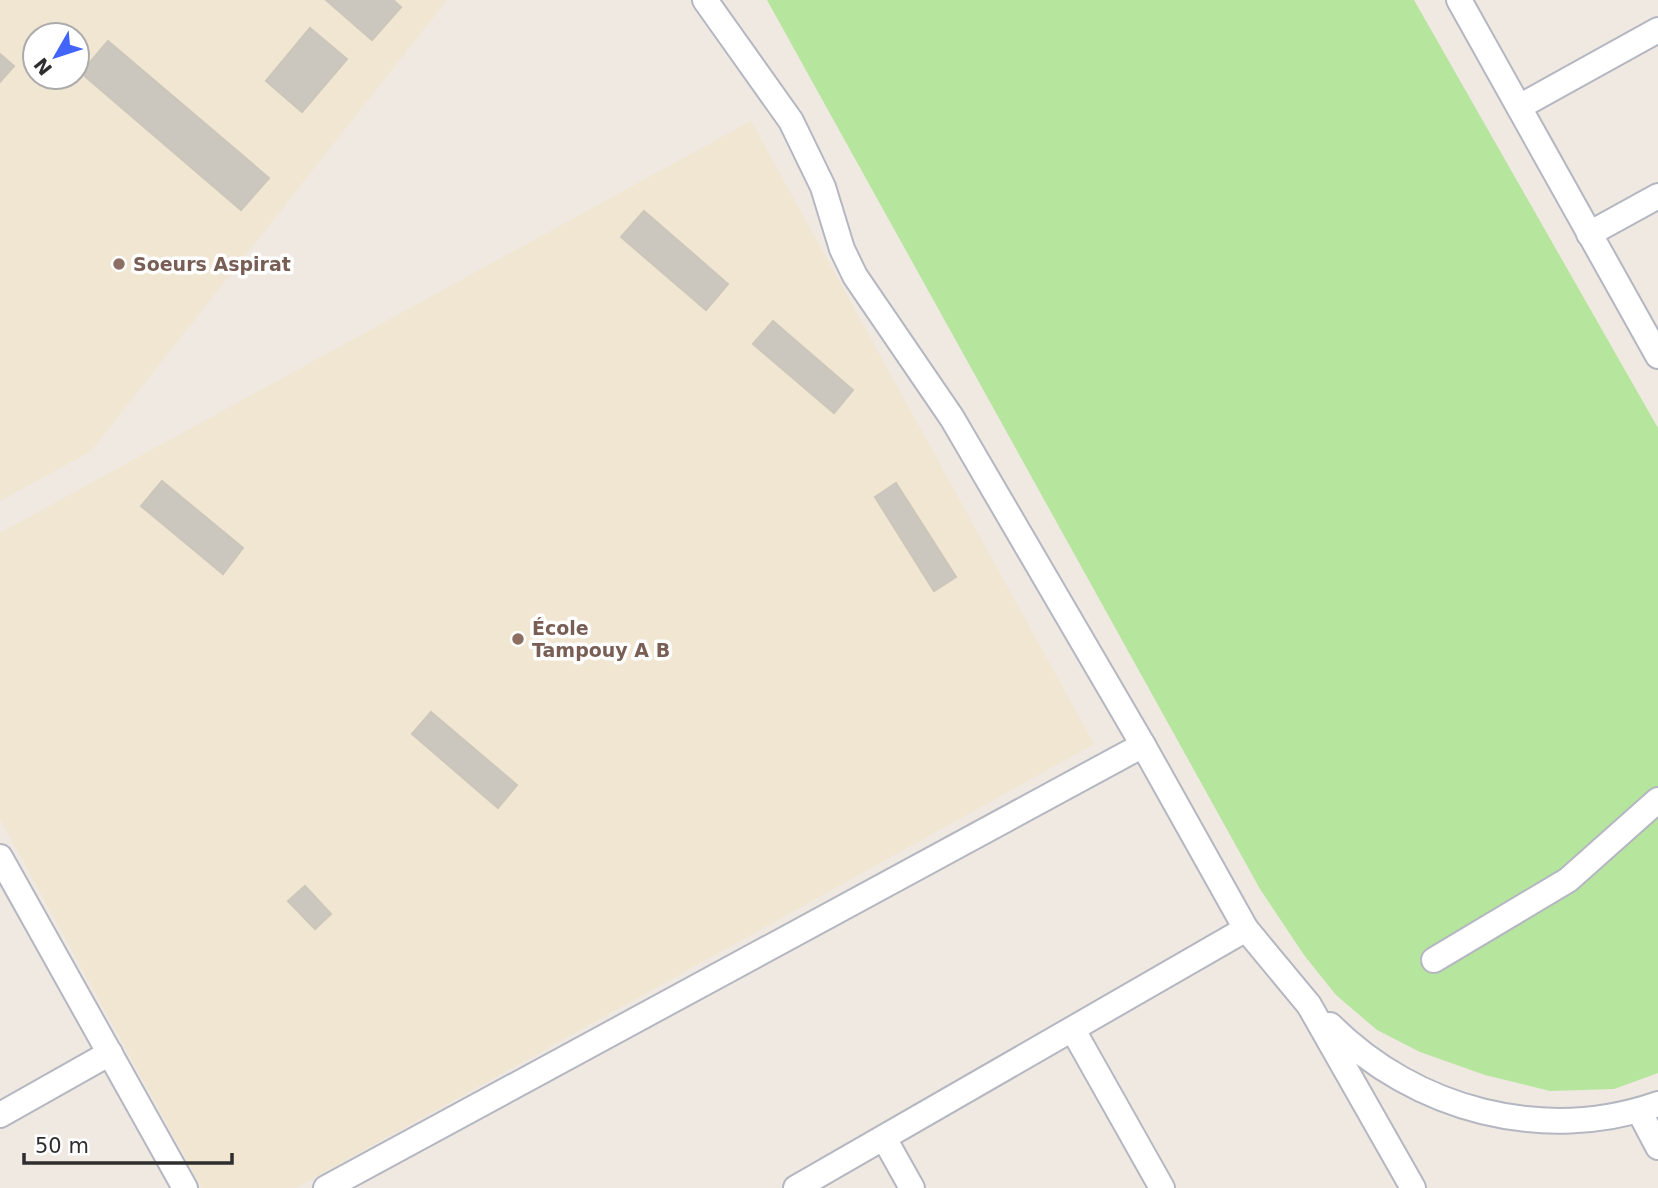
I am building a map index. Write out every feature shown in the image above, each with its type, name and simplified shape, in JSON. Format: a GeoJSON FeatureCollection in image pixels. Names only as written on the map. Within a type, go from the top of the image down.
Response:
{"type":"FeatureCollection","features":[{"type":"Feature","properties":{"kind":"street"},"geometry":{"type":"LineString","coordinates":[[705,0],[791,121],[823,187],[842,248],[855,276],[952,418],[1143,745],[1246,929],[1309,1005],[1352,1048],[1403,1082],[1459,1106],[1518,1119],[1579,1120],[1648,1108],[1658,1147]]}},
{"type":"Feature","properties":{"kind":"street"},"geometry":{"type":"LineString","coordinates":[[1459,0],[1658,356]]}},
{"type":"Feature","properties":{"kind":"street"},"geometry":{"type":"LineString","coordinates":[[1519,107],[1658,30]]}},
{"type":"Feature","properties":{"kind":"street"},"geometry":{"type":"LineString","coordinates":[[1589,234],[1658,196]]}},
{"type":"Feature","properties":{"kind":"street"},"geometry":{"type":"LineString","coordinates":[[326,1188],[1143,745]]}},
{"type":"Feature","properties":{"kind":"street"},"geometry":{"type":"LineString","coordinates":[[1434,960],[1568,880],[1658,800]]}},
{"type":"Feature","properties":{"kind":"street"},"geometry":{"type":"LineString","coordinates":[[0,857],[185,1188]]}},
{"type":"Feature","properties":{"kind":"street"},"geometry":{"type":"LineString","coordinates":[[796,1188],[1246,929]]}},
{"type":"Feature","properties":{"kind":"street"},"geometry":{"type":"LineString","coordinates":[[1309,1005],[1413,1188]]}},
{"type":"Feature","properties":{"kind":"street"},"geometry":{"type":"LineString","coordinates":[[1073,1030],[1163,1188]]}},
{"type":"Feature","properties":{"kind":"street"},"geometry":{"type":"LineString","coordinates":[[0,1115],[110,1053]]}},
{"type":"Feature","properties":{"kind":"street"},"geometry":{"type":"LineString","coordinates":[[884,1138],[912,1188]]}},
{"type":"Feature","properties":{"kind":"shaded area","name":"Soeurs Aspirat"},"geometry":{"type":"Polygon","coordinates":[[[0,0],[447,0],[91,451],[0,501],[0,0]]]}},
{"type":"Feature","properties":{"kind":"shaded area","name":"École Tampouy A B"},"geometry":{"type":"Polygon","coordinates":[[[751,121],[1094,744],[296,1188],[202,1188],[0,819],[0,533],[751,121]]]}},
{"type":"Feature","properties":{"kind":"green space"},"geometry":{"type":"Polygon","coordinates":[[[767,0],[1414,0],[1658,428],[1658,1073],[1614,1089],[1550,1091],[1485,1075],[1420,1052],[1377,1030],[1336,995],[1304,955],[1260,889],[767,0]]]}},
{"type":"Feature","properties":{"kind":"building"},"geometry":{"type":"Polygon","coordinates":[[[326,0],[393,0],[401,7],[372,40],[326,0]]]}},
{"type":"Feature","properties":{"kind":"building"},"geometry":{"type":"Polygon","coordinates":[[[310,28],[347,59],[302,112],[266,81],[310,28]]]}},
{"type":"Feature","properties":{"kind":"building"},"geometry":{"type":"Polygon","coordinates":[[[108,41],[269,178],[241,210],[91,82],[91,61],[108,41]]]}},
{"type":"Feature","properties":{"kind":"building"},"geometry":{"type":"Polygon","coordinates":[[[0,54],[14,66],[0,82],[0,54]]]}},
{"type":"Feature","properties":{"kind":"building"},"geometry":{"type":"Polygon","coordinates":[[[644,211],[728,284],[706,310],[621,237],[644,211]]]}},
{"type":"Feature","properties":{"kind":"building"},"geometry":{"type":"Polygon","coordinates":[[[773,321],[853,390],[834,413],[753,344],[773,321]]]}},
{"type":"Feature","properties":{"kind":"building"},"geometry":{"type":"Polygon","coordinates":[[[162,481],[243,548],[223,574],[141,506],[162,481]]]}},
{"type":"Feature","properties":{"kind":"building"},"geometry":{"type":"Polygon","coordinates":[[[896,483],[956,577],[934,591],[875,497],[896,483]]]}},
{"type":"Feature","properties":{"kind":"building"},"geometry":{"type":"Polygon","coordinates":[[[431,712],[517,785],[498,808],[412,734],[431,712]]]}},
{"type":"Feature","properties":{"kind":"building"},"geometry":{"type":"Polygon","coordinates":[[[305,886],[331,914],[315,929],[288,901],[305,886]]]}},
{"type":"Feature","properties":{"kind":"place","name":"Soeurs Aspirat"},"geometry":{"type":"Point","coordinates":[119,264]}},
{"type":"Feature","properties":{"kind":"place","name":"École Tampouy A B"},"geometry":{"type":"Point","coordinates":[518,639]}}]}
